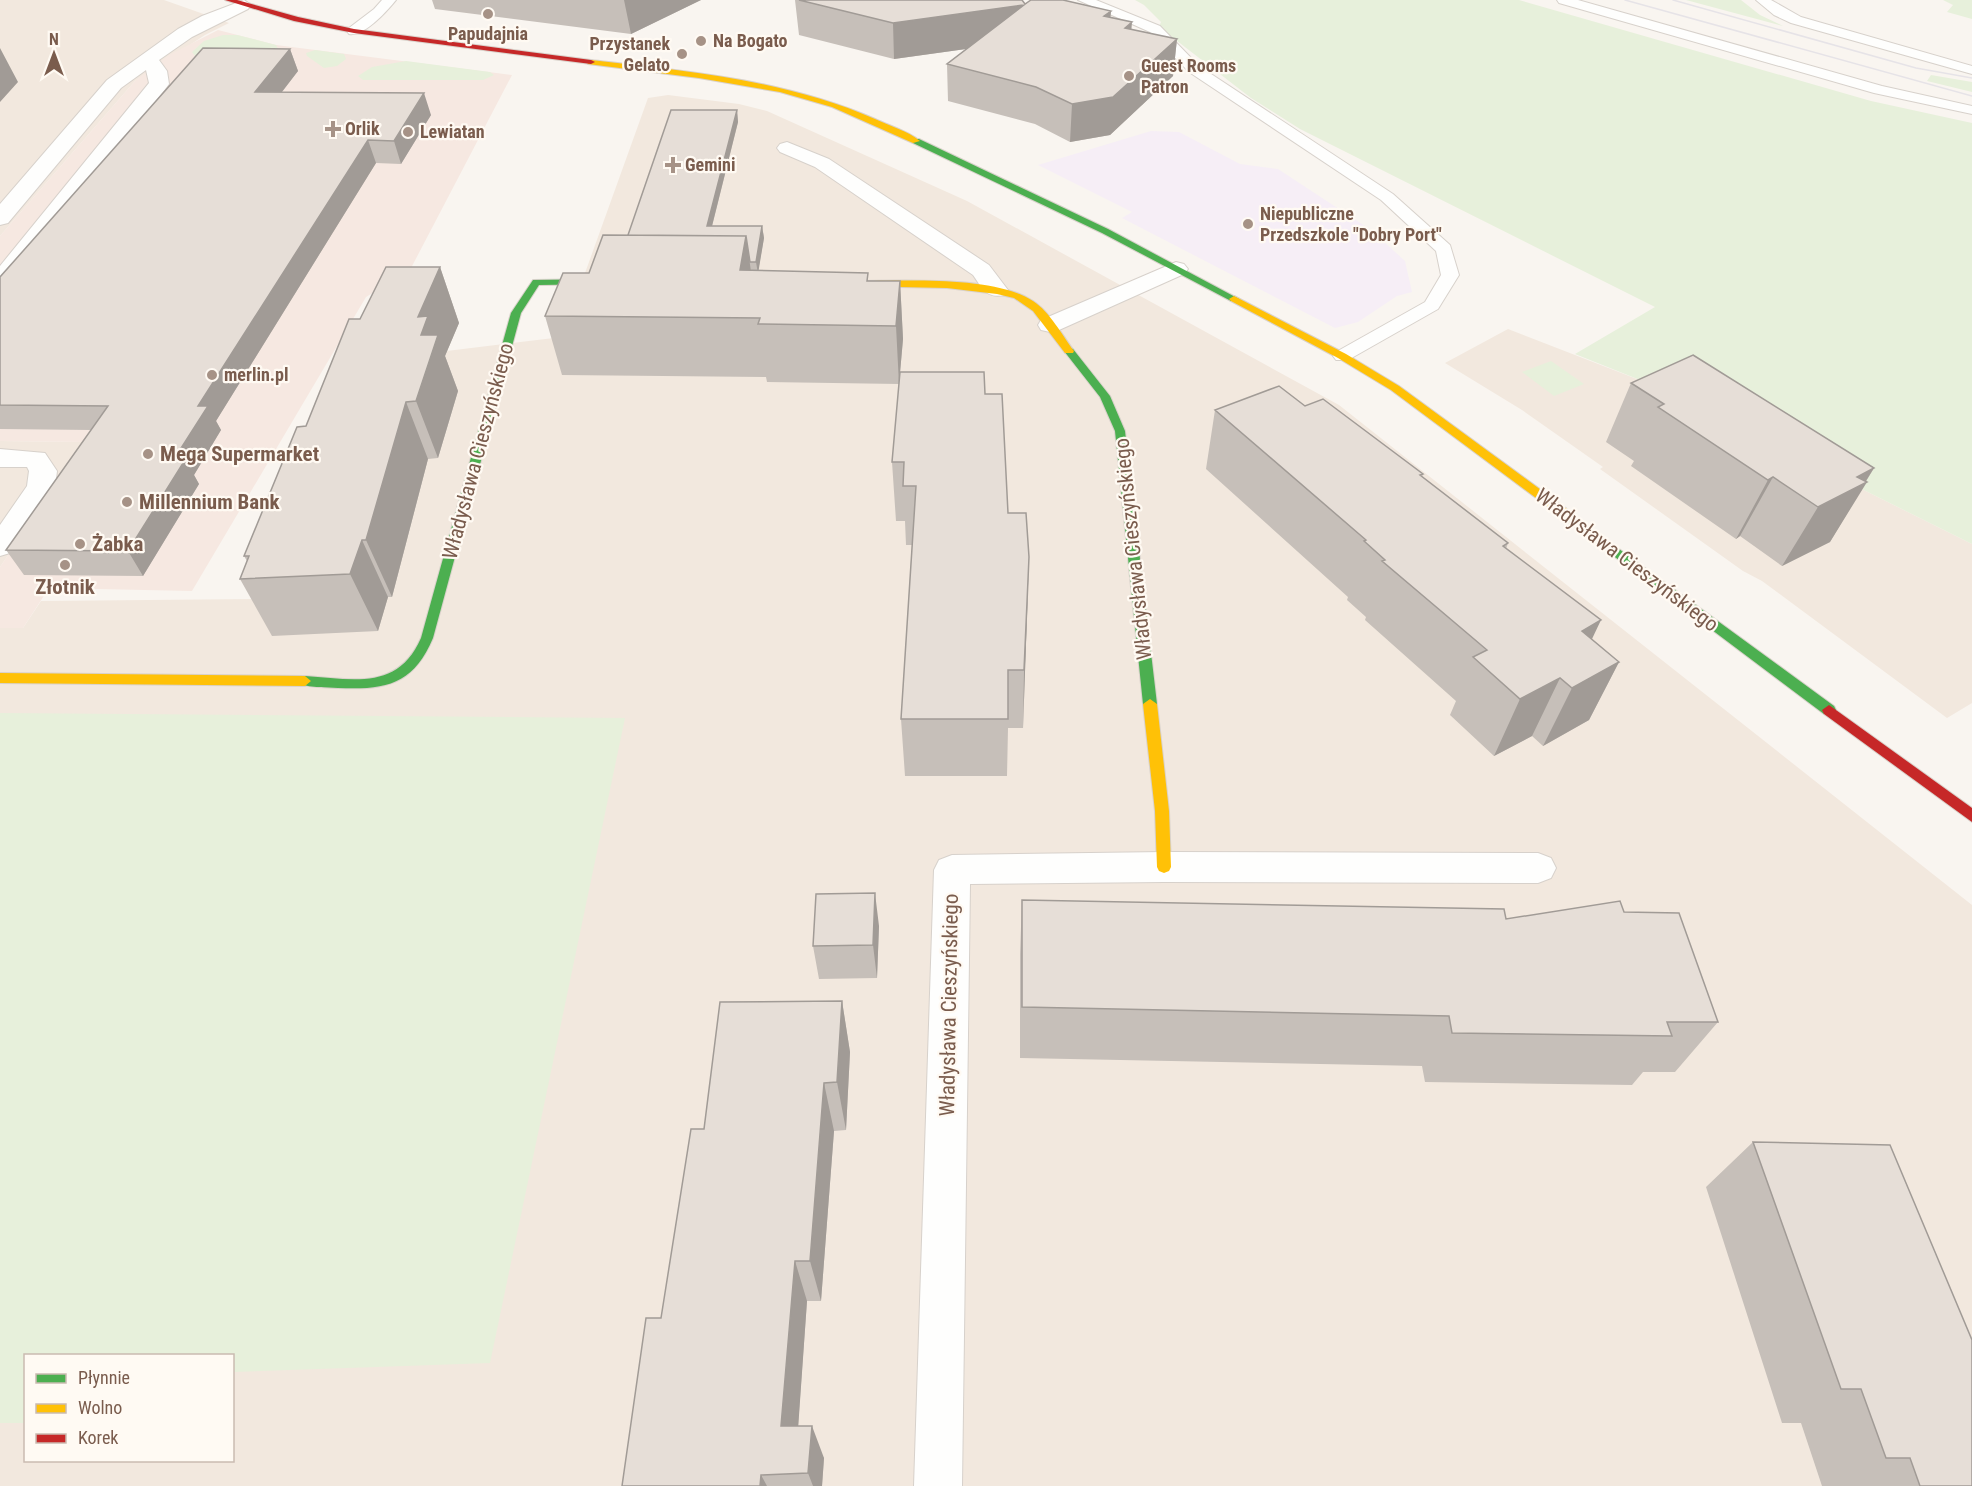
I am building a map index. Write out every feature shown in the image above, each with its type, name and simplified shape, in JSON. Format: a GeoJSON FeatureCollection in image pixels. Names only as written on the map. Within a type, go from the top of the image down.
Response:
{"type":"FeatureCollection","features":[{"type":"Feature","properties":{"kind":"street","name":"Władysława Cieszyńskiego"},"geometry":{"type":"LineString","coordinates":[[236,2],[297,20],[354,31],[747,82],[809,97],[875,122],[1105,231],[1342,356],[1395,388],[1972,816]]}},
{"type":"Feature","properties":{"kind":"street"},"geometry":{"type":"LineString","coordinates":[[0,218],[114,84],[192,29],[236,2]]}},
{"type":"Feature","properties":{"kind":"street"},"geometry":{"type":"LineString","coordinates":[[0,280],[159,84],[157,71],[149,60]]}},
{"type":"Feature","properties":{"kind":"street","name":"Władysława Cieszyńskiego"},"geometry":{"type":"LineString","coordinates":[[787,148],[822,163],[981,270],[996,290]]}},
{"type":"Feature","properties":{"kind":"street"},"geometry":{"type":"LineString","coordinates":[[1050,325],[1176,269]]}},
{"type":"Feature","properties":{"kind":"street","name":"Władysława Cieszyńskiego"},"geometry":{"type":"LineString","coordinates":[[0,678],[378,682],[401,674],[418,661],[427,638],[516,313],[536,282],[624,283]]}},
{"type":"Feature","properties":{"kind":"street","name":"Władysława Cieszyńskiego"},"geometry":{"type":"LineString","coordinates":[[846,284],[948,285],[996,290],[1030,303],[1105,396],[1120,431],[1162,811],[1164,867],[952,870],[938,1486]]}},
{"type":"Feature","properties":{"kind":"street"},"geometry":{"type":"LineString","coordinates":[[0,458],[35,459],[44,471],[41,487],[0,546]]}},
{"type":"Feature","properties":{"kind":"street"},"geometry":{"type":"LineString","coordinates":[[1164,867],[1538,867]]}},
{"type":"Feature","properties":{"kind":"lane"},"geometry":{"type":"LineString","coordinates":[[354,31],[379,12],[389,0]]}},
{"type":"Feature","properties":{"kind":"lane"},"geometry":{"type":"LineString","coordinates":[[1085,0],[1155,29],[1194,69],[1387,197],[1444,249],[1450,274],[1432,305],[1342,356]]}},
{"type":"Feature","properties":{"kind":"lane"},"geometry":{"type":"LineString","coordinates":[[1564,0],[1879,90],[1972,110]]}},
{"type":"Feature","properties":{"kind":"lane"},"geometry":{"type":"LineString","coordinates":[[1763,0],[1779,12],[1796,20],[1972,70]]}},
{"type":"Feature","properties":{"kind":"shaded area"},"geometry":{"type":"Polygon","coordinates":[[[0,0],[164,0],[229,23],[205,35],[135,81],[0,236],[0,0]]]}},
{"type":"Feature","properties":{"kind":"shaded area"},"geometry":{"type":"Polygon","coordinates":[[[218,30],[276,45],[512,75],[410,270],[366,297],[192,591],[49,588],[23,628],[0,628],[0,567],[85,442],[0,441],[0,236],[135,81],[169,55],[218,30]]]}},
{"type":"Feature","properties":{"kind":"shaded area"},"geometry":{"type":"Polygon","coordinates":[[[668,95],[739,104],[767,111],[967,201],[1339,405],[1972,905],[1972,1486],[0,1486],[0,628],[23,628],[41,601],[265,599],[373,360],[562,337],[648,98],[668,95]]]}},
{"type":"Feature","properties":{"kind":"shaded area","name":"Niepubliczne Przedszkole \"Dobry Port\""},"geometry":{"type":"Polygon","coordinates":[[[1151,131],[1179,132],[1240,164],[1278,169],[1371,230],[1405,261],[1412,292],[1397,296],[1358,322],[1335,328],[1122,218],[1132,212],[1038,165],[1151,131]]]}},
{"type":"Feature","properties":{"kind":"shaded area"},"geometry":{"type":"Polygon","coordinates":[[[1508,329],[1655,386],[1972,544],[1972,703],[1947,718],[1762,581],[1743,571],[1600,469],[1603,467],[1522,410],[1445,363],[1508,329]]]}},
{"type":"Feature","properties":{"kind":"shaded area"},"geometry":{"type":"Polygon","coordinates":[[[0,441],[85,442],[0,567],[0,441]]]}},
{"type":"Feature","properties":{"kind":"green space"},"geometry":{"type":"Polygon","coordinates":[[[1135,0],[1519,0],[1871,101],[1972,123],[1972,544],[1655,386],[1575,354],[1655,307],[1300,129],[1251,98],[1159,27],[1161,22],[1144,5],[1135,0]]]}},
{"type":"Feature","properties":{"kind":"green space"},"geometry":{"type":"Polygon","coordinates":[[[1686,0],[1741,0],[1760,15],[1783,26],[1686,0]]]}},
{"type":"Feature","properties":{"kind":"green space"},"geometry":{"type":"Polygon","coordinates":[[[1943,0],[1972,0],[1972,19],[1947,12],[1953,5],[1943,0]]]}},
{"type":"Feature","properties":{"kind":"green space"},"geometry":{"type":"Polygon","coordinates":[[[223,35],[237,35],[276,45],[278,49],[275,53],[196,57],[192,52],[204,41],[223,35]]]}},
{"type":"Feature","properties":{"kind":"green space"},"geometry":{"type":"Polygon","coordinates":[[[315,50],[344,54],[346,59],[337,66],[324,68],[307,56],[306,53],[315,50]]]}},
{"type":"Feature","properties":{"kind":"green space"},"geometry":{"type":"Polygon","coordinates":[[[406,61],[490,72],[494,75],[483,80],[363,80],[358,76],[372,67],[406,61]]]}},
{"type":"Feature","properties":{"kind":"green space"},"geometry":{"type":"Polygon","coordinates":[[[1931,75],[1972,82],[1972,92],[1927,81],[1931,75]]]}},
{"type":"Feature","properties":{"kind":"green space"},"geometry":{"type":"Polygon","coordinates":[[[1551,361],[1584,384],[1554,396],[1522,372],[1551,361]]]}},
{"type":"Feature","properties":{"kind":"green space"},"geometry":{"type":"Polygon","coordinates":[[[0,713],[625,718],[490,1363],[234,1372],[234,1354],[24,1354],[24,1423],[0,1423],[0,713]]]}},
{"type":"Feature","properties":{"kind":"building"},"geometry":{"type":"Polygon","coordinates":[[[799,0],[1022,0],[1025,4],[1031,0],[1063,0],[1111,11],[1104,16],[1132,22],[1125,28],[1177,39],[1113,97],[1072,104],[1036,87],[947,64],[1024,5],[893,23],[799,0]]]}},
{"type":"Feature","properties":{"kind":"building"},"geometry":{"type":"Polygon","coordinates":[[[203,48],[290,49],[255,92],[424,93],[394,141],[368,140],[198,406],[208,406],[174,459],[185,460],[128,551],[6,550],[108,406],[0,405],[0,277],[203,48]]]}},
{"type":"Feature","properties":{"kind":"building"},"geometry":{"type":"Polygon","coordinates":[[[671,110],[737,110],[707,226],[762,226],[756,262],[750,262],[746,236],[628,235],[671,110]]]}},
{"type":"Feature","properties":{"kind":"building"},"geometry":{"type":"Polygon","coordinates":[[[603,235],[746,236],[740,270],[868,273],[867,281],[900,281],[896,326],[758,324],[760,318],[545,316],[563,273],[589,273],[603,235]]]}},
{"type":"Feature","properties":{"kind":"building"},"geometry":{"type":"Polygon","coordinates":[[[386,267],[440,267],[418,317],[428,316],[421,335],[438,335],[416,401],[406,402],[366,540],[362,540],[350,574],[240,579],[249,556],[244,556],[297,427],[306,426],[349,319],[360,319],[386,267]]]}},
{"type":"Feature","properties":{"kind":"building"},"geometry":{"type":"Polygon","coordinates":[[[1693,355],[1874,468],[1857,477],[1867,482],[1818,507],[1773,477],[1768,480],[1658,407],[1664,404],[1631,383],[1693,355]]]}},
{"type":"Feature","properties":{"kind":"building"},"geometry":{"type":"Polygon","coordinates":[[[900,372],[984,372],[985,394],[1002,394],[1008,513],[1026,513],[1029,557],[1024,670],[1008,670],[1008,719],[901,719],[916,486],[903,486],[904,462],[892,462],[900,372]]]}},
{"type":"Feature","properties":{"kind":"building"},"geometry":{"type":"Polygon","coordinates":[[[1279,386],[1305,406],[1323,399],[1423,474],[1420,475],[1508,543],[1503,546],[1601,620],[1582,631],[1619,662],[1572,688],[1560,678],[1520,699],[1473,657],[1487,650],[1382,561],[1385,560],[1364,541],[1366,540],[1215,410],[1279,386]]]}},
{"type":"Feature","properties":{"kind":"building"},"geometry":{"type":"Polygon","coordinates":[[[875,893],[873,945],[813,946],[816,894],[875,893]]]}},
{"type":"Feature","properties":{"kind":"building"},"geometry":{"type":"Polygon","coordinates":[[[1022,900],[1504,909],[1506,919],[1620,901],[1624,912],[1679,913],[1718,1022],[1667,1022],[1672,1036],[1452,1033],[1449,1016],[1022,1007],[1022,900]]]}},
{"type":"Feature","properties":{"kind":"building"},"geometry":{"type":"Polygon","coordinates":[[[842,1001],[837,1082],[824,1083],[810,1261],[795,1261],[781,1426],[812,1426],[808,1473],[761,1475],[760,1486],[622,1486],[646,1318],[661,1318],[691,1129],[704,1129],[720,1002],[842,1001]]]}},
{"type":"Feature","properties":{"kind":"building"},"geometry":{"type":"Polygon","coordinates":[[[1753,1142],[1890,1145],[1972,1340],[1972,1486],[1920,1486],[1910,1458],[1886,1458],[1861,1389],[1841,1389],[1753,1142]]]}},
{"type":"Feature","properties":{"kind":"tram line"},"geometry":{"type":"LineString","coordinates":[[1625,0],[1972,96]]}},
{"type":"Feature","properties":{"kind":"tram line"},"geometry":{"type":"LineString","coordinates":[[1673,0],[1916,68],[1972,78]]}},
{"type":"Feature","properties":{"kind":"traffic: fast"},"geometry":{"type":"LineString","coordinates":[[916,141],[1105,231],[1234,299]]}},
{"type":"Feature","properties":{"kind":"traffic: fast"},"geometry":{"type":"LineString","coordinates":[[305,681],[378,682],[404,672],[414,663],[427,638],[516,313],[536,282],[605,282]]}},
{"type":"Feature","properties":{"kind":"traffic: fast"},"geometry":{"type":"LineString","coordinates":[[1069,351],[1105,396],[1120,431],[1150,704]]}},
{"type":"Feature","properties":{"kind":"traffic: fast"},"geometry":{"type":"LineString","coordinates":[[1567,515],[1829,710]]}},
{"type":"Feature","properties":{"kind":"traffic: slow"},"geometry":{"type":"LineString","coordinates":[[591,62],[699,75],[780,89],[835,105],[916,141]]}},
{"type":"Feature","properties":{"kind":"traffic: slow"},"geometry":{"type":"LineString","coordinates":[[855,284],[947,285],[973,287],[1017,296],[1036,309],[1069,351]]}},
{"type":"Feature","properties":{"kind":"traffic: slow"},"geometry":{"type":"LineString","coordinates":[[1234,299],[1342,356],[1395,388],[1567,515]]}},
{"type":"Feature","properties":{"kind":"traffic: slow"},"geometry":{"type":"LineString","coordinates":[[0,678],[305,681]]}},
{"type":"Feature","properties":{"kind":"traffic: slow"},"geometry":{"type":"LineString","coordinates":[[1150,704],[1162,811],[1164,867]]}},
{"type":"Feature","properties":{"kind":"traffic: jam"},"geometry":{"type":"LineString","coordinates":[[229,0],[297,19],[354,31],[591,62]]}},
{"type":"Feature","properties":{"kind":"traffic: jam"},"geometry":{"type":"LineString","coordinates":[[1829,710],[1972,816]]}},
{"type":"Feature","properties":{"kind":"place","name":"Papudajnia"},"geometry":{"type":"Point","coordinates":[488,14]}},
{"type":"Feature","properties":{"kind":"place","name":"Na Bogato"},"geometry":{"type":"Point","coordinates":[701,41]}},
{"type":"Feature","properties":{"kind":"place","name":"Przystanek Gelato"},"geometry":{"type":"Point","coordinates":[682,54]}},
{"type":"Feature","properties":{"kind":"place","name":"Guest Rooms Patron"},"geometry":{"type":"Point","coordinates":[1129,76]}},
{"type":"Feature","properties":{"kind":"place","name":"Orlik"},"geometry":{"type":"Point","coordinates":[333,129]}},
{"type":"Feature","properties":{"kind":"place","name":"Lewiatan"},"geometry":{"type":"Point","coordinates":[408,132]}},
{"type":"Feature","properties":{"kind":"place","name":"Gemini"},"geometry":{"type":"Point","coordinates":[673,165]}},
{"type":"Feature","properties":{"kind":"place","name":"Niepubliczne Przedszkole \"Dobry Port\""},"geometry":{"type":"Point","coordinates":[1248,224]}},
{"type":"Feature","properties":{"kind":"place","name":"merlin.pl"},"geometry":{"type":"Point","coordinates":[212,375]}},
{"type":"Feature","properties":{"kind":"place","name":"Mega Supermarket"},"geometry":{"type":"Point","coordinates":[148,454]}},
{"type":"Feature","properties":{"kind":"place","name":"Millennium Bank"},"geometry":{"type":"Point","coordinates":[127,502]}},
{"type":"Feature","properties":{"kind":"place","name":"Żabka"},"geometry":{"type":"Point","coordinates":[80,544]}},
{"type":"Feature","properties":{"kind":"place","name":"Złotnik"},"geometry":{"type":"Point","coordinates":[65,565]}}]}
